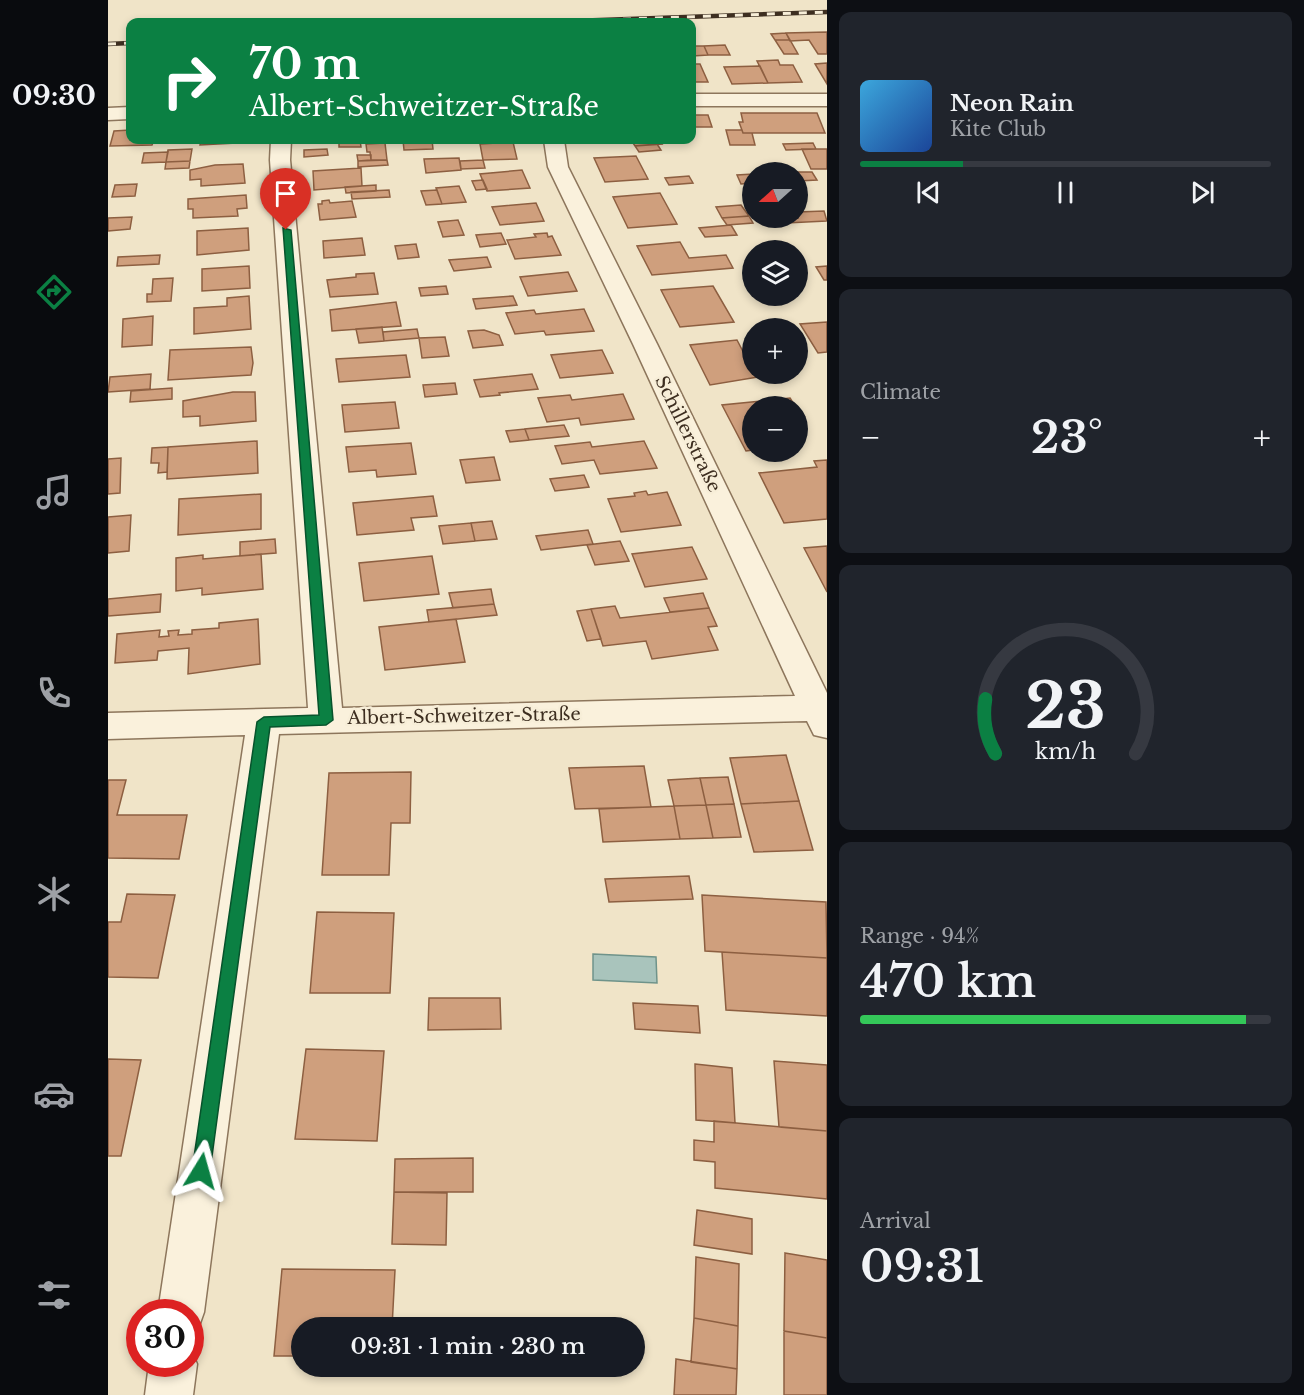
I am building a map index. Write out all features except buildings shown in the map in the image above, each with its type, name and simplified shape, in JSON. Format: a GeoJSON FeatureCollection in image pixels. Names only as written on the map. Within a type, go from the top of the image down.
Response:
{"type":"FeatureCollection","features":[{"type":"Feature","properties":{"kind":"street"},"geometry":{"type":"LineString","coordinates":[[696,100],[827,100]]}},
{"type":"Feature","properties":{"kind":"street"},"geometry":{"type":"LineString","coordinates":[[108,114],[126,113]]}},
{"type":"Feature","properties":{"kind":"street"},"geometry":{"type":"LineString","coordinates":[[281,144],[281,172],[326,720]]}},
{"type":"Feature","properties":{"kind":"street","name":"Schillerstraße"},"geometry":{"type":"LineString","coordinates":[[555,144],[558,167],[823,718]]}},
{"type":"Feature","properties":{"kind":"street","name":"Albert-Schweitzer-Straße"},"geometry":{"type":"LineString","coordinates":[[108,726],[326,720],[823,718]]}},
{"type":"Feature","properties":{"kind":"street"},"geometry":{"type":"LineString","coordinates":[[183,1299],[264,722]]}},
{"type":"Feature","properties":{"kind":"street"},"geometry":{"type":"LineString","coordinates":[[169,1395],[171,1377]]}},
{"type":"Feature","properties":{"kind":"water"},"geometry":{"type":"Polygon","coordinates":[[[593,954],[656,957],[657,983],[593,980],[593,954]]]}},
{"type":"Feature","properties":{"kind":"railway"},"geometry":{"type":"LineString","coordinates":[[657,18],[827,12]]}},
{"type":"Feature","properties":{"kind":"railway"},"geometry":{"type":"LineString","coordinates":[[108,44],[126,43]]}},
{"type":"Feature","properties":{"kind":"route"},"geometry":{"type":"LineString","coordinates":[[201,1171],[264,722],[326,720],[286,230]]}}]}
